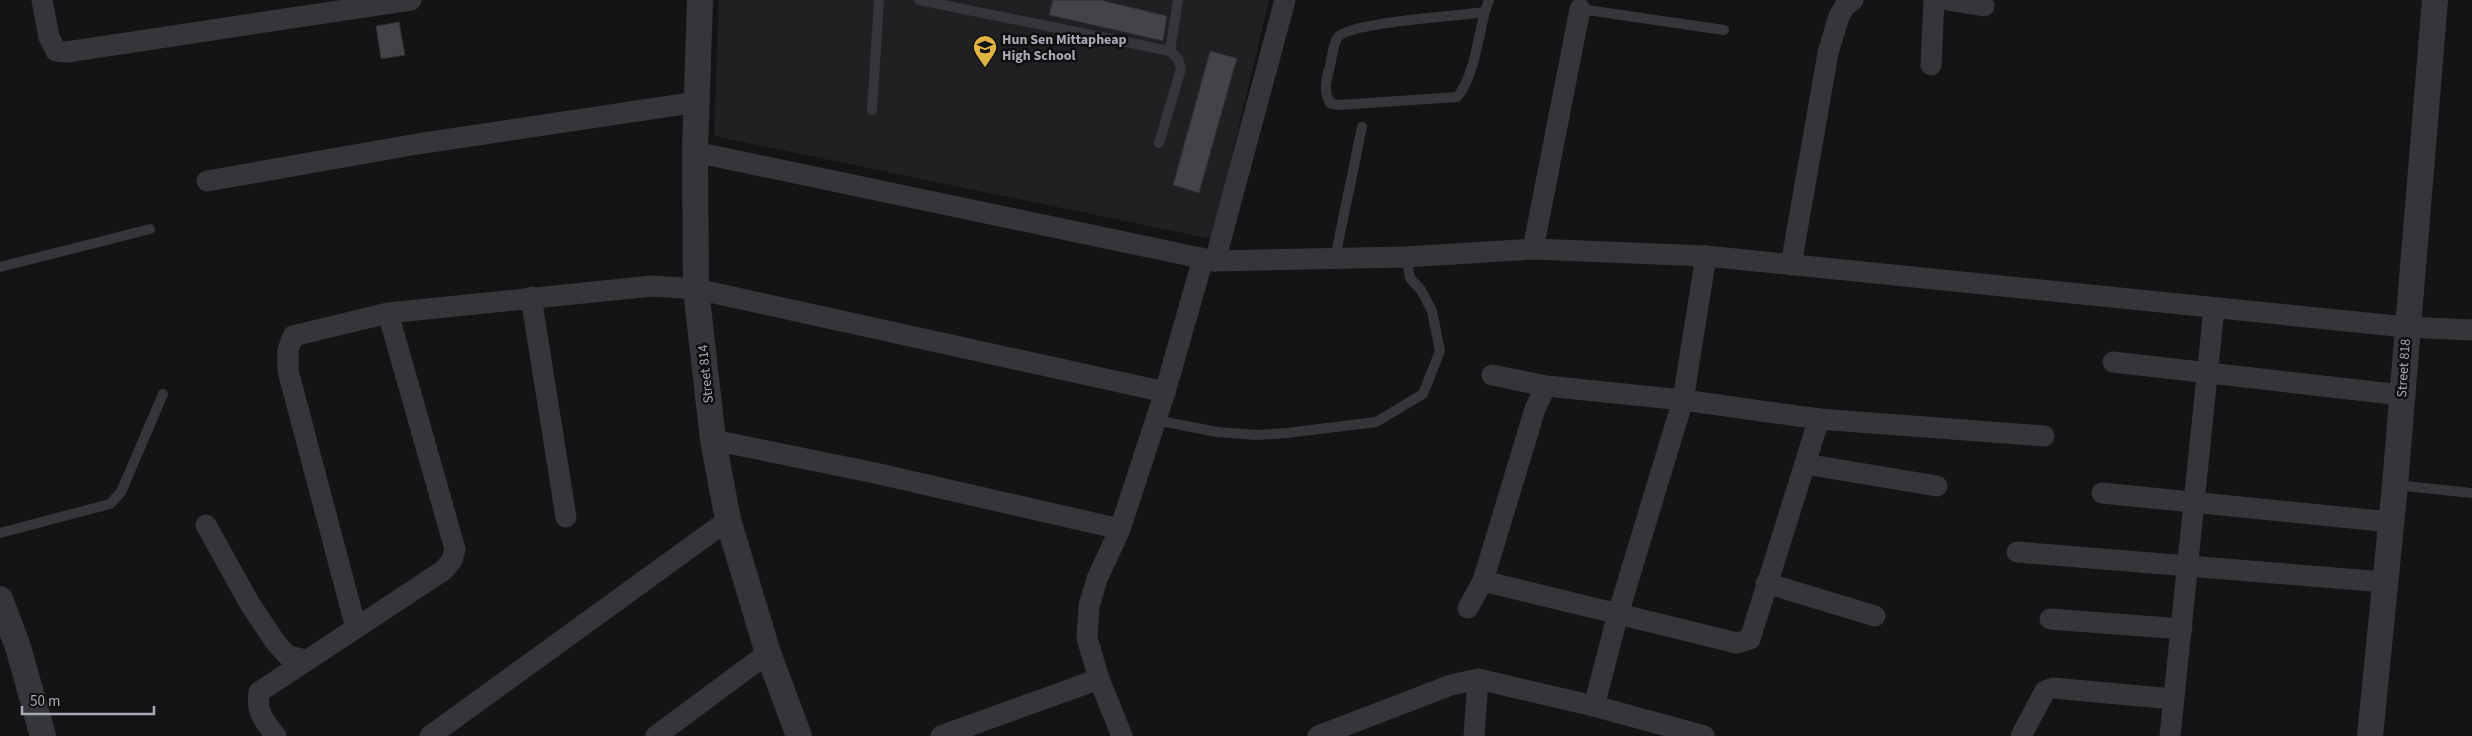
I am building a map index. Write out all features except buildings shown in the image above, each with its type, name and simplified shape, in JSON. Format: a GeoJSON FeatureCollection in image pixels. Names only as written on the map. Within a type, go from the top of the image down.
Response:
{"type":"FeatureCollection","features":[{"type":"Feature","properties":{"kind":"street"},"geometry":{"type":"LineString","coordinates":[[42,0],[49,37],[56,51],[68,52],[411,0]]}},
{"type":"Feature","properties":{"kind":"street","name":"Street 814"},"geometry":{"type":"LineString","coordinates":[[700,0],[696,152],[696,289],[713,440],[728,520],[768,653],[799,736]]}},
{"type":"Feature","properties":{"kind":"street"},"geometry":{"type":"LineString","coordinates":[[1122,736],[1099,679],[1087,638],[1089,606],[1097,579],[1120,529],[1209,260],[1286,0]]}},
{"type":"Feature","properties":{"kind":"street"},"geometry":{"type":"LineString","coordinates":[[1791,265],[1828,53],[1839,16],[1845,6],[1853,0]]}},
{"type":"Feature","properties":{"kind":"street"},"geometry":{"type":"LineString","coordinates":[[1931,65],[1934,0]]}},
{"type":"Feature","properties":{"kind":"street"},"geometry":{"type":"LineString","coordinates":[[1948,0],[1984,6]]}},
{"type":"Feature","properties":{"kind":"street","name":"Street 818"},"geometry":{"type":"LineString","coordinates":[[2370,736],[2395,485],[2406,327],[2435,0]]}},
{"type":"Feature","properties":{"kind":"street"},"geometry":{"type":"LineString","coordinates":[[1533,249],[1582,4]]}},
{"type":"Feature","properties":{"kind":"street"},"geometry":{"type":"LineString","coordinates":[[207,181],[418,144],[697,102]]}},
{"type":"Feature","properties":{"kind":"street"},"geometry":{"type":"LineString","coordinates":[[696,152],[1209,260],[1406,257],[1533,249],[1706,256],[2406,327],[2472,330]]}},
{"type":"Feature","properties":{"kind":"street"},"geometry":{"type":"LineString","coordinates":[[1594,706],[1618,614],[1683,400],[1706,256]]}},
{"type":"Feature","properties":{"kind":"street"},"geometry":{"type":"LineString","coordinates":[[356,628],[288,371],[288,350],[293,336],[388,314],[531,297],[652,286],[696,289],[1166,392]]}},
{"type":"Feature","properties":{"kind":"street"},"geometry":{"type":"LineString","coordinates":[[531,297],[566,517]]}},
{"type":"Feature","properties":{"kind":"street"},"geometry":{"type":"LineString","coordinates":[[2170,736],[2214,308]]}},
{"type":"Feature","properties":{"kind":"street"},"geometry":{"type":"LineString","coordinates":[[276,736],[260,716],[259,692],[444,570],[452,560],[455,549],[388,314]]}},
{"type":"Feature","properties":{"kind":"street"},"geometry":{"type":"LineString","coordinates":[[2113,362],[2401,395]]}},
{"type":"Feature","properties":{"kind":"street"},"geometry":{"type":"LineString","coordinates":[[1492,375],[1546,386],[1683,400],[1819,419],[2044,436]]}},
{"type":"Feature","properties":{"kind":"street"},"geometry":{"type":"LineString","coordinates":[[1468,608],[1483,581],[1535,409],[1546,386]]}},
{"type":"Feature","properties":{"kind":"street"},"geometry":{"type":"LineString","coordinates":[[1483,581],[1737,643],[1750,639],[1819,419]]}},
{"type":"Feature","properties":{"kind":"street"},"geometry":{"type":"LineString","coordinates":[[713,440],[875,473],[1120,529]]}},
{"type":"Feature","properties":{"kind":"street"},"geometry":{"type":"LineString","coordinates":[[1805,464],[1937,486]]}},
{"type":"Feature","properties":{"kind":"street"},"geometry":{"type":"LineString","coordinates":[[2102,493],[2390,522]]}},
{"type":"Feature","properties":{"kind":"street"},"geometry":{"type":"LineString","coordinates":[[430,736],[728,520]]}},
{"type":"Feature","properties":{"kind":"street"},"geometry":{"type":"LineString","coordinates":[[206,525],[250,604],[276,643],[288,656],[306,660]]}},
{"type":"Feature","properties":{"kind":"street"},"geometry":{"type":"LineString","coordinates":[[2018,552],[2384,582]]}},
{"type":"Feature","properties":{"kind":"street"},"geometry":{"type":"LineString","coordinates":[[1766,583],[1875,616]]}},
{"type":"Feature","properties":{"kind":"street"},"geometry":{"type":"LineString","coordinates":[[0,599],[18,647],[43,736]]}},
{"type":"Feature","properties":{"kind":"street"},"geometry":{"type":"LineString","coordinates":[[2050,619],[2182,629]]}},
{"type":"Feature","properties":{"kind":"street"},"geometry":{"type":"LineString","coordinates":[[656,736],[768,653]]}},
{"type":"Feature","properties":{"kind":"street"},"geometry":{"type":"LineString","coordinates":[[941,736],[1099,679]]}},
{"type":"Feature","properties":{"kind":"street"},"geometry":{"type":"LineString","coordinates":[[1474,736],[1478,680]]}},
{"type":"Feature","properties":{"kind":"street"},"geometry":{"type":"LineString","coordinates":[[1318,736],[1451,685],[1478,680],[1594,706],[1704,736]]}},
{"type":"Feature","properties":{"kind":"street"},"geometry":{"type":"LineString","coordinates":[[2021,736],[2045,691],[2053,688],[2173,699]]}},
{"type":"Feature","properties":{"kind":"lane"},"geometry":{"type":"LineString","coordinates":[[872,110],[879,0]]}},
{"type":"Feature","properties":{"kind":"lane"},"geometry":{"type":"LineString","coordinates":[[919,0],[1170,51],[1178,59],[1181,69],[1159,143]]}},
{"type":"Feature","properties":{"kind":"lane"},"geometry":{"type":"LineString","coordinates":[[1170,51],[1178,0]]}},
{"type":"Feature","properties":{"kind":"lane"},"geometry":{"type":"LineString","coordinates":[[1485,12],[1371,24],[1345,31],[1337,37],[1325,86],[1326,96],[1330,103],[1339,106],[1457,97],[1464,89],[1469,75],[1489,0]]}},
{"type":"Feature","properties":{"kind":"lane"},"geometry":{"type":"LineString","coordinates":[[1582,4],[1724,30]]}},
{"type":"Feature","properties":{"kind":"lane"},"geometry":{"type":"LineString","coordinates":[[1335,258],[1362,127]]}},
{"type":"Feature","properties":{"kind":"lane"},"geometry":{"type":"LineString","coordinates":[[0,268],[150,229]]}},
{"type":"Feature","properties":{"kind":"lane"},"geometry":{"type":"LineString","coordinates":[[1156,420],[1217,432],[1257,435],[1287,433],[1376,422],[1423,394],[1440,352],[1432,311],[1421,290],[1410,278],[1406,257]]}},
{"type":"Feature","properties":{"kind":"lane"},"geometry":{"type":"LineString","coordinates":[[0,533],[110,504],[121,492],[163,394]]}},
{"type":"Feature","properties":{"kind":"lane"},"geometry":{"type":"LineString","coordinates":[[2395,485],[2472,493]]}},
{"type":"Feature","properties":{"kind":"shaded area","name":"Hun Sen Mittapheap High School"},"geometry":{"type":"Polygon","coordinates":[[[719,0],[1269,0],[1212,239],[714,136],[719,0]]]}},
{"type":"Feature","properties":{"kind":"place","name":"Hun Sen Mittapheap High School"},"geometry":{"type":"Point","coordinates":[985,68]}}]}
